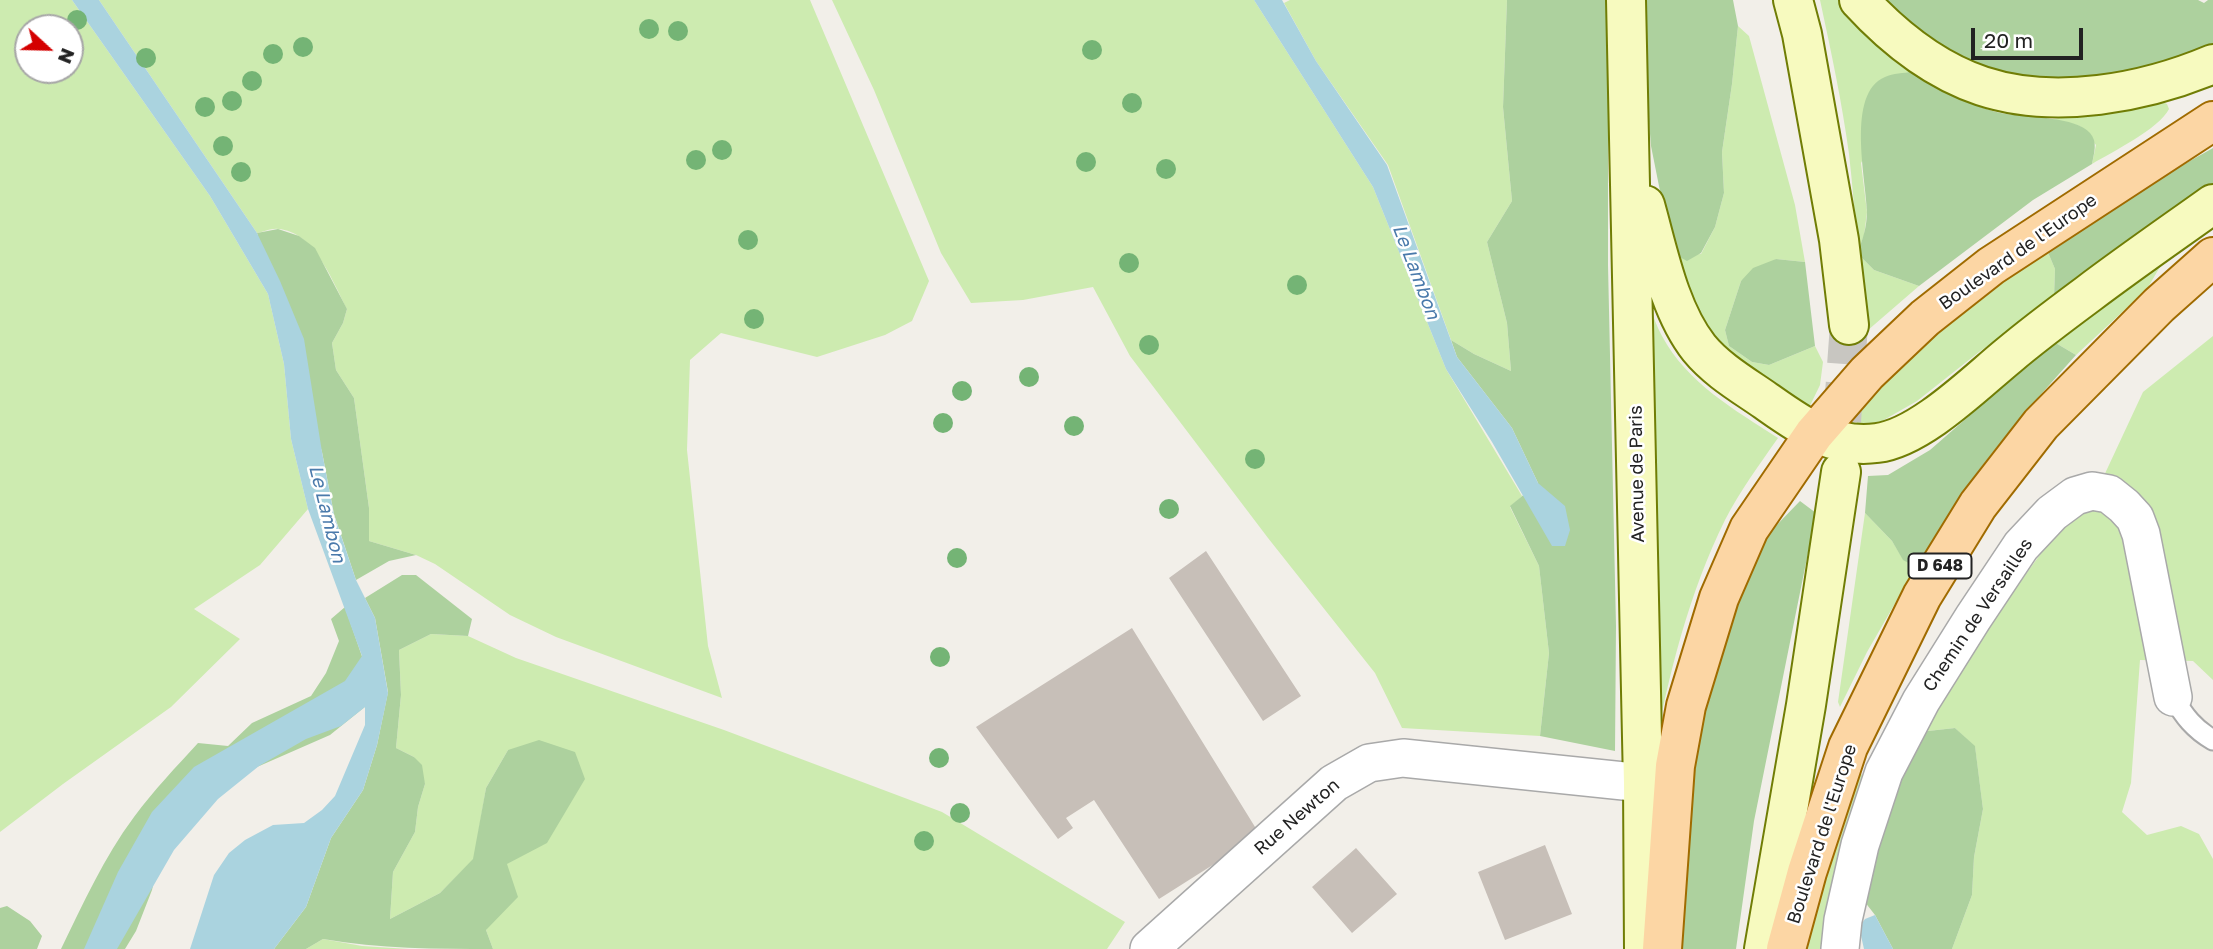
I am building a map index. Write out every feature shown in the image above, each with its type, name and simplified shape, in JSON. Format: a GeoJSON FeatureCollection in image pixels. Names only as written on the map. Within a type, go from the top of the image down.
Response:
{"type":"FeatureCollection","features":[{"type":"Feature","properties":{"kind":"main road","name":"Avenue de Paris"},"geometry":{"type":"LineString","coordinates":[[1626,0],[1643,783],[1644,949]]}},
{"type":"Feature","properties":{"kind":"main road"},"geometry":{"type":"LineString","coordinates":[[1793,0],[1802,34],[1839,240],[1849,325]]}},
{"type":"Feature","properties":{"kind":"main road"},"geometry":{"type":"LineString","coordinates":[[1859,0],[1910,47],[1944,69],[1980,85],[2007,93],[2048,97],[2090,95],[2181,78],[2213,64]]}},
{"type":"Feature","properties":{"kind":"main road","name":"Boulevard de l'Europe"},"geometry":{"type":"LineString","coordinates":[[1662,949],[1675,766],[1686,706],[1719,598],[1749,529],[1814,433],[1867,373],[1925,318],[1969,283],[2048,228],[2213,121]]}},
{"type":"Feature","properties":{"kind":"main road"},"geometry":{"type":"LineString","coordinates":[[1630,153],[1667,285],[1686,328],[1700,349],[1718,367],[1814,433],[1845,443],[1877,443],[1903,436],[1945,408],[2088,293],[2213,204]]}},
{"type":"Feature","properties":{"kind":"main road","name":"Boulevard de l'Europe"},"geometry":{"type":"LineString","coordinates":[[1786,949],[1807,872],[1848,747],[1928,584],[1978,505],[2041,424],[2159,305],[2213,257]]}},
{"type":"Feature","properties":{"kind":"main road"},"geometry":{"type":"LineString","coordinates":[[1764,949],[1806,705],[1841,472]]}},
{"type":"Feature","properties":{"kind":"street","name":"Chemin de Versailles"},"geometry":{"type":"LineString","coordinates":[[1840,949],[1843,920],[1860,845],[1871,764],[1921,701],[2021,546],[2052,513],[2075,496],[2092,491],[2109,495],[2135,519],[2141,534],[2174,697]]}},
{"type":"Feature","properties":{"kind":"street","name":"Rue Newton"},"geometry":{"type":"LineString","coordinates":[[1152,946],[1334,783],[1369,763],[1403,758],[1643,783]]}},
{"type":"Feature","properties":{"kind":"lane"},"geometry":{"type":"LineString","coordinates":[[2174,697],[2184,716],[2198,731],[2213,740]]}},
{"type":"Feature","properties":{"kind":"green space"},"geometry":{"type":"Polygon","coordinates":[[[0,0],[72,0],[82,14],[14,14],[14,84],[84,84],[84,17],[210,196],[268,294],[284,364],[291,439],[308,509],[260,565],[194,609],[240,639],[171,707],[0,832],[0,0]]]}},
{"type":"Feature","properties":{"kind":"green space"},"geometry":{"type":"Polygon","coordinates":[[[99,0],[810,0],[929,281],[912,321],[885,335],[817,357],[721,333],[690,360],[687,450],[708,646],[722,698],[556,637],[510,615],[435,564],[416,555],[369,541],[369,508],[354,398],[336,370],[332,343],[347,309],[321,260],[302,239],[291,232],[278,229],[257,233],[99,0]]]}},
{"type":"Feature","properties":{"kind":"green space"},"geometry":{"type":"Polygon","coordinates":[[[832,0],[1254,0],[1373,187],[1446,369],[1522,496],[1510,507],[1539,566],[1549,653],[1540,736],[1402,728],[1375,673],[1268,538],[1130,356],[1093,287],[1023,300],[971,303],[941,253],[874,90],[832,0]]]}},
{"type":"Feature","properties":{"kind":"green space"},"geometry":{"type":"Polygon","coordinates":[[[1290,0],[1507,0],[1503,107],[1512,201],[1487,242],[1507,323],[1511,371],[1451,340],[1388,165],[1316,61],[1284,3],[1290,0]]]}},
{"type":"Feature","properties":{"kind":"green space"},"geometry":{"type":"Polygon","coordinates":[[[1507,0],[1608,0],[1608,265],[1616,626],[1615,751],[1540,736],[1549,653],[1539,566],[1510,506],[1538,483],[1512,428],[1457,357],[1451,340],[1511,371],[1507,323],[1487,242],[1512,201],[1503,107],[1507,0]]]}},
{"type":"Feature","properties":{"kind":"green space"},"geometry":{"type":"Polygon","coordinates":[[[1639,0],[1733,0],[1738,26],[1722,152],[1724,193],[1715,227],[1701,253],[1687,261],[1676,255],[1666,221],[1651,146],[1639,0]]]}},
{"type":"Feature","properties":{"kind":"green space"},"geometry":{"type":"Polygon","coordinates":[[[1820,0],[1838,0],[1912,72],[1861,163],[1867,212],[1864,236],[1857,253],[1846,135],[1820,0]]]}},
{"type":"Feature","properties":{"kind":"green space"},"geometry":{"type":"Polygon","coordinates":[[[1879,0],[2198,0],[2204,3],[2213,0],[2213,45],[2181,59],[2101,81],[1992,76],[1929,42],[1879,0]]]}},
{"type":"Feature","properties":{"kind":"green space"},"geometry":{"type":"Polygon","coordinates":[[[1738,26],[1749,36],[1795,205],[1805,262],[1776,259],[1741,281],[1725,330],[1729,346],[1752,362],[1769,365],[1815,346],[1823,362],[1820,385],[1804,418],[1719,347],[1697,318],[1676,255],[1701,254],[1715,227],[1724,193],[1722,152],[1738,26]]]}},
{"type":"Feature","properties":{"kind":"green space"},"geometry":{"type":"Polygon","coordinates":[[[1912,72],[1958,97],[1993,111],[2074,124],[2090,133],[2095,144],[2092,164],[2033,200],[1919,286],[1874,270],[1857,253],[1867,217],[1861,138],[1866,100],[1873,86],[1885,77],[1912,72]]]}},
{"type":"Feature","properties":{"kind":"green space"},"geometry":{"type":"Polygon","coordinates":[[[2161,101],[2167,104],[2169,109],[2164,117],[2134,140],[2092,164],[2096,145],[2080,126],[2052,119],[2116,112],[2161,101]]]}},
{"type":"Feature","properties":{"kind":"green space"},"geometry":{"type":"Polygon","coordinates":[[[2213,148],[2213,184],[2054,298],[2055,269],[2044,243],[2213,148]]]}},
{"type":"Feature","properties":{"kind":"green space"},"geometry":{"type":"Polygon","coordinates":[[[278,229],[299,236],[315,248],[347,309],[332,343],[336,370],[354,398],[369,508],[369,541],[416,555],[389,561],[356,580],[334,514],[322,452],[257,233],[278,229]]]}},
{"type":"Feature","properties":{"kind":"green space"},"geometry":{"type":"Polygon","coordinates":[[[2044,243],[2055,269],[2054,298],[1917,401],[1875,425],[1857,423],[1854,415],[1900,357],[2044,243]]]}},
{"type":"Feature","properties":{"kind":"green space"},"geometry":{"type":"Polygon","coordinates":[[[2171,248],[2147,289],[2076,355],[2054,342],[2171,248]]]}},
{"type":"Feature","properties":{"kind":"green space"},"geometry":{"type":"Polygon","coordinates":[[[1857,253],[1874,270],[1919,286],[1860,337],[1859,291],[1857,253]]]}},
{"type":"Feature","properties":{"kind":"green space"},"geometry":{"type":"Polygon","coordinates":[[[1776,259],[1805,262],[1815,346],[1769,365],[1752,362],[1729,346],[1725,330],[1741,281],[1753,268],[1776,259]]]}},
{"type":"Feature","properties":{"kind":"green space"},"geometry":{"type":"Polygon","coordinates":[[[1650,306],[1672,353],[1698,382],[1778,438],[1731,509],[1712,548],[1674,663],[1654,752],[1650,306]]]}},
{"type":"Feature","properties":{"kind":"green space"},"geometry":{"type":"Polygon","coordinates":[[[2213,336],[2213,680],[2193,661],[2140,660],[2131,783],[2122,812],[2147,835],[2181,826],[2199,834],[2213,859],[2213,949],[1952,949],[1972,895],[1974,857],[1983,809],[1975,747],[1955,728],[1919,732],[1985,630],[2058,530],[2088,510],[2143,392],[2213,336]]]}},
{"type":"Feature","properties":{"kind":"green space"},"geometry":{"type":"Polygon","coordinates":[[[2054,342],[2076,355],[1978,472],[1916,567],[1903,560],[1892,541],[1865,513],[1868,476],[1888,475],[1930,450],[2054,342]]]}},
{"type":"Feature","properties":{"kind":"green space"},"geometry":{"type":"Polygon","coordinates":[[[1800,501],[1816,513],[1754,821],[1736,949],[1672,949],[1696,740],[1745,577],[1769,533],[1800,501]]]}},
{"type":"Feature","properties":{"kind":"green space"},"geometry":{"type":"Polygon","coordinates":[[[1865,513],[1892,541],[1903,559],[1916,567],[1867,652],[1840,707],[1838,702],[1865,513]]]}},
{"type":"Feature","properties":{"kind":"green space"},"geometry":{"type":"Polygon","coordinates":[[[402,575],[416,575],[472,619],[468,636],[431,634],[399,650],[401,695],[396,748],[414,757],[422,765],[425,784],[418,807],[415,832],[393,872],[390,919],[440,893],[473,859],[486,788],[508,750],[539,740],[575,752],[585,779],[547,843],[507,864],[518,897],[486,930],[493,949],[387,947],[323,939],[306,949],[274,949],[306,907],[331,838],[363,790],[377,745],[388,692],[375,618],[365,598],[402,575]]]}},
{"type":"Feature","properties":{"kind":"green space"},"geometry":{"type":"Polygon","coordinates":[[[345,607],[367,671],[366,706],[330,735],[225,781],[159,859],[152,890],[136,931],[125,949],[61,949],[94,881],[123,832],[149,797],[198,743],[228,746],[252,723],[311,696],[326,673],[339,641],[331,619],[345,607]]]}},
{"type":"Feature","properties":{"kind":"green space"},"geometry":{"type":"Polygon","coordinates":[[[431,634],[468,636],[516,658],[724,730],[942,812],[1125,922],[1107,949],[493,949],[486,930],[506,864],[547,842],[508,750],[486,788],[474,859],[440,893],[390,919],[393,872],[415,832],[418,807],[425,784],[414,757],[396,748],[401,695],[399,650],[431,634]]]}},
{"type":"Feature","properties":{"kind":"green space"},"geometry":{"type":"Polygon","coordinates":[[[1955,728],[1975,746],[1983,809],[1974,857],[1972,895],[1952,949],[1893,949],[1875,915],[1861,897],[1876,829],[1919,732],[1955,728]]]}},
{"type":"Feature","properties":{"kind":"green space"},"geometry":{"type":"Polygon","coordinates":[[[1854,771],[1863,775],[1864,780],[1828,949],[1805,949],[1854,771]]]}},
{"type":"Feature","properties":{"kind":"green space"},"geometry":{"type":"Polygon","coordinates":[[[7,906],[30,921],[42,936],[37,949],[0,949],[0,908],[7,906]]]}},
{"type":"Feature","properties":{"kind":"green space"},"geometry":{"type":"Polygon","coordinates":[[[323,939],[362,946],[409,949],[306,949],[323,939]]]}},
{"type":"Feature","properties":{"kind":"water","name":"Le Lambon"},"geometry":{"type":"Polygon","coordinates":[[[72,0],[99,0],[257,233],[304,339],[334,515],[356,580],[375,618],[388,693],[377,745],[363,790],[331,838],[306,907],[274,949],[190,949],[214,875],[229,853],[245,840],[273,825],[304,823],[335,796],[365,725],[365,707],[341,726],[306,739],[259,766],[218,799],[174,850],[117,949],[84,949],[118,872],[152,812],[194,767],[345,681],[362,656],[308,509],[291,439],[284,364],[268,294],[210,196],[72,0]]]}},
{"type":"Feature","properties":{"kind":"water","name":"Le Lambon"},"geometry":{"type":"Polygon","coordinates":[[[1254,0],[1282,0],[1316,61],[1387,165],[1457,357],[1512,428],[1538,483],[1565,506],[1570,530],[1565,546],[1552,546],[1446,369],[1373,187],[1254,0]]]}},
{"type":"Feature","properties":{"kind":"water"},"geometry":{"type":"Polygon","coordinates":[[[1875,915],[1893,949],[1864,949],[1859,927],[1865,919],[1875,915]]]}},
{"type":"Feature","properties":{"kind":"building"},"geometry":{"type":"Polygon","coordinates":[[[1206,551],[1301,696],[1263,721],[1169,578],[1206,551]]]}},
{"type":"Feature","properties":{"kind":"building"},"geometry":{"type":"Polygon","coordinates":[[[1132,628],[1260,835],[1159,899],[1094,800],[1066,818],[1073,828],[1058,839],[976,727],[1132,628]]]}},
{"type":"Feature","properties":{"kind":"building"},"geometry":{"type":"Polygon","coordinates":[[[1545,845],[1572,914],[1505,940],[1478,872],[1545,845]]]}},
{"type":"Feature","properties":{"kind":"building"},"geometry":{"type":"Polygon","coordinates":[[[1356,848],[1397,894],[1352,933],[1312,887],[1356,848]]]}},
{"type":"Feature","properties":{"kind":"tunnel"},"geometry":{"type":"LineString","coordinates":[[1842,421],[1849,325]]}}]}
